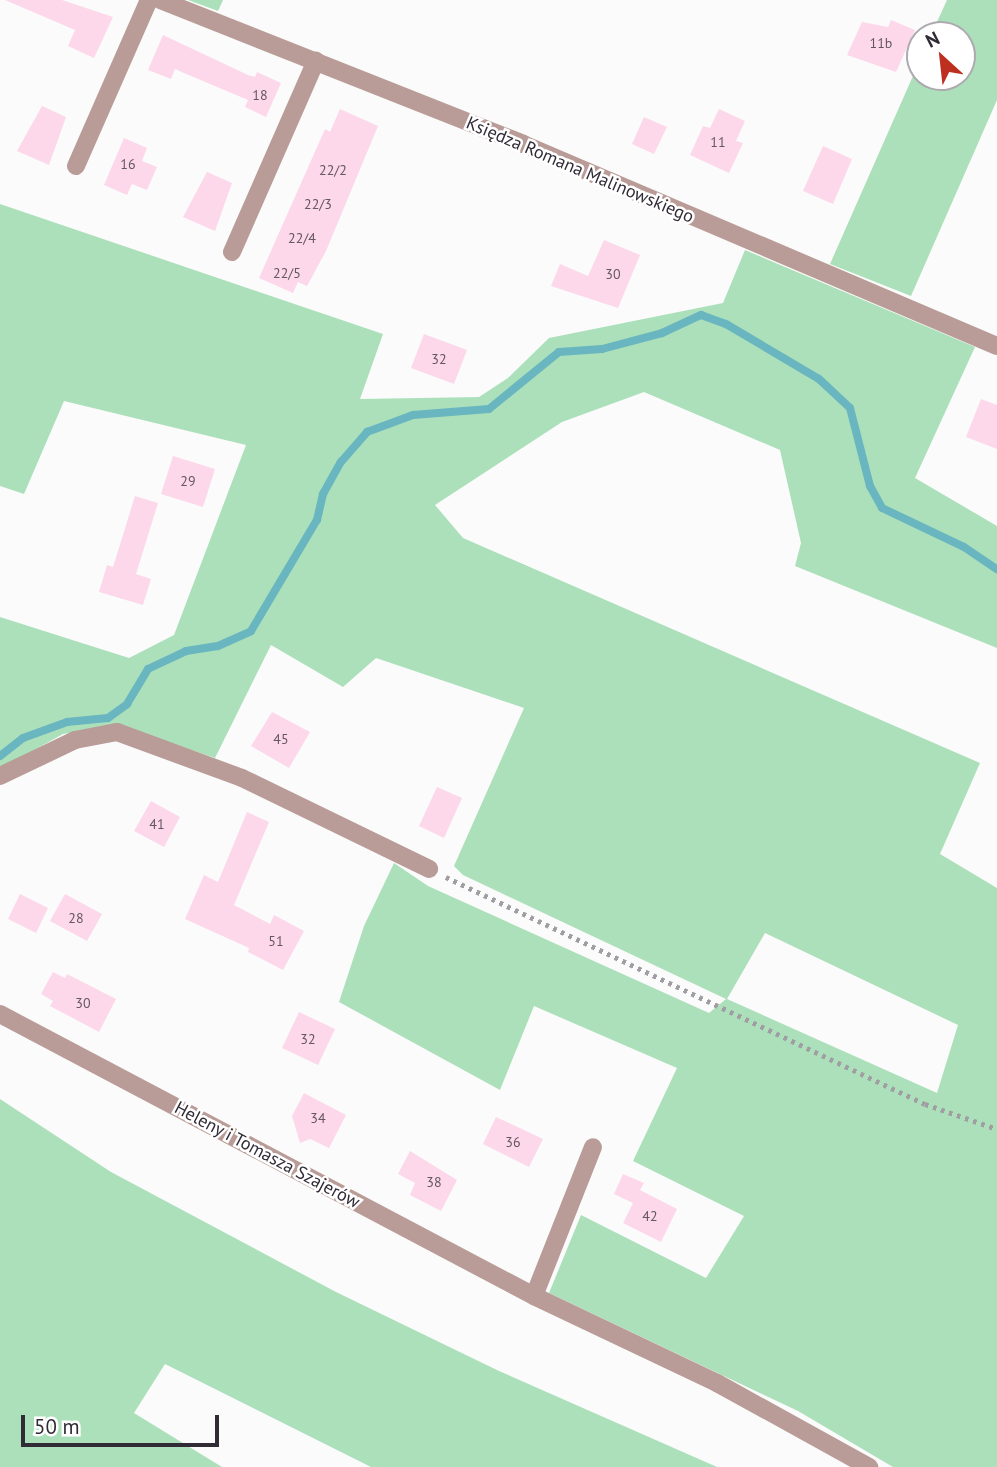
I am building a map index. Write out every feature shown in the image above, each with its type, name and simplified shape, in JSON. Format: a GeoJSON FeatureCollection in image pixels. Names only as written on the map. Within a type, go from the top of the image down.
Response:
{"type":"FeatureCollection","features":[{"type":"Feature","properties":{"kind":"street"},"geometry":{"type":"LineString","coordinates":[[76,166],[149,0]]}},
{"type":"Feature","properties":{"kind":"street","name":"Księdza Romana Malinowskiego"},"geometry":{"type":"LineString","coordinates":[[160,0],[316,61],[997,346]]}},
{"type":"Feature","properties":{"kind":"street"},"geometry":{"type":"LineString","coordinates":[[232,252],[316,61]]}},
{"type":"Feature","properties":{"kind":"street"},"geometry":{"type":"LineString","coordinates":[[0,776],[75,740],[117,732],[242,778],[429,869]]}},
{"type":"Feature","properties":{"kind":"street","name":"Heleny i Tomasza Szajerów"},"geometry":{"type":"LineString","coordinates":[[0,1014],[534,1296],[717,1382],[869,1467]]}},
{"type":"Feature","properties":{"kind":"street"},"geometry":{"type":"LineString","coordinates":[[534,1296],[593,1147]]}},
{"type":"Feature","properties":{"kind":"path"},"geometry":{"type":"LineString","coordinates":[[429,869],[925,1104],[997,1129]]}},
{"type":"Feature","properties":{"kind":"green space"},"geometry":{"type":"Polygon","coordinates":[[[188,0],[223,0],[218,11],[188,0]]]}},
{"type":"Feature","properties":{"kind":"green space"},"geometry":{"type":"Polygon","coordinates":[[[947,0],[997,0],[997,100],[911,296],[830,264],[906,91],[976,91],[976,21],[937,21],[947,0]]]}},
{"type":"Feature","properties":{"kind":"green space"},"geometry":{"type":"Polygon","coordinates":[[[0,204],[383,334],[360,399],[479,397],[508,378],[549,338],[723,303],[745,250],[975,347],[915,478],[997,526],[997,648],[795,566],[801,543],[780,450],[644,392],[562,422],[435,505],[463,538],[980,763],[940,854],[997,888],[997,1467],[893,1467],[798,1411],[549,1293],[581,1215],[706,1278],[744,1216],[633,1161],[677,1068],[534,1006],[500,1090],[339,1002],[364,926],[394,863],[428,886],[709,1013],[726,999],[463,875],[454,866],[524,708],[376,658],[343,687],[271,645],[215,758],[117,725],[63,734],[0,769],[0,617],[129,658],[174,635],[246,445],[64,401],[24,494],[0,486],[0,204]],[[765,933],[727,999],[937,1093],[958,1025],[765,933]]]}},
{"type":"Feature","properties":{"kind":"green space"},"geometry":{"type":"Polygon","coordinates":[[[0,1099],[111,1172],[336,1292],[499,1371],[717,1467],[371,1467],[165,1364],[134,1413],[222,1467],[0,1467],[0,1099]]]}},
{"type":"Feature","properties":{"kind":"building"},"geometry":{"type":"Polygon","coordinates":[[[5,0],[62,0],[113,17],[94,58],[68,46],[75,30],[5,0]]]}},
{"type":"Feature","properties":{"kind":"building"},"geometry":{"type":"Polygon","coordinates":[[[891,20],[906,26],[906,50],[896,72],[847,55],[862,22],[888,27],[891,20]]]}},
{"type":"Feature","properties":{"kind":"building"},"geometry":{"type":"Polygon","coordinates":[[[163,35],[248,75],[255,77],[257,72],[281,83],[266,117],[245,107],[248,100],[175,69],[171,79],[148,70],[163,35]]]}},
{"type":"Feature","properties":{"kind":"building"},"geometry":{"type":"Polygon","coordinates":[[[42,106],[66,117],[49,165],[17,151],[42,106]]]}},
{"type":"Feature","properties":{"kind":"building"},"geometry":{"type":"Polygon","coordinates":[[[340,109],[378,126],[326,251],[307,286],[298,282],[293,293],[259,278],[325,129],[330,132],[340,109]]]}},
{"type":"Feature","properties":{"kind":"building"},"geometry":{"type":"Polygon","coordinates":[[[719,109],[745,121],[736,141],[743,143],[729,173],[690,155],[703,126],[710,128],[719,109]]]}},
{"type":"Feature","properties":{"kind":"building"},"geometry":{"type":"Polygon","coordinates":[[[644,117],[667,127],[654,154],[632,144],[644,117]]]}},
{"type":"Feature","properties":{"kind":"building"},"geometry":{"type":"Polygon","coordinates":[[[124,138],[147,148],[142,161],[157,167],[147,190],[132,184],[127,195],[104,185],[124,138]]]}},
{"type":"Feature","properties":{"kind":"building"},"geometry":{"type":"Polygon","coordinates":[[[823,146],[852,159],[833,204],[803,191],[823,146]]]}},
{"type":"Feature","properties":{"kind":"building"},"geometry":{"type":"Polygon","coordinates":[[[207,172],[232,183],[215,231],[183,217],[207,172]]]}},
{"type":"Feature","properties":{"kind":"building"},"geometry":{"type":"Polygon","coordinates":[[[604,240],[640,255],[618,308],[551,286],[560,264],[588,276],[604,240]]]}},
{"type":"Feature","properties":{"kind":"building"},"geometry":{"type":"Polygon","coordinates":[[[424,334],[467,350],[454,384],[411,368],[424,334]]]}},
{"type":"Feature","properties":{"kind":"building"},"geometry":{"type":"Polygon","coordinates":[[[981,399],[997,405],[997,449],[966,437],[981,399]]]}},
{"type":"Feature","properties":{"kind":"building"},"geometry":{"type":"Polygon","coordinates":[[[173,456],[215,469],[203,507],[161,494],[173,456]]]}},
{"type":"Feature","properties":{"kind":"building"},"geometry":{"type":"Polygon","coordinates":[[[135,496],[158,503],[136,574],[151,579],[143,605],[99,592],[107,565],[113,567],[135,496]]]}},
{"type":"Feature","properties":{"kind":"building"},"geometry":{"type":"Polygon","coordinates":[[[272,712],[310,732],[289,768],[251,746],[272,712]]]}},
{"type":"Feature","properties":{"kind":"building"},"geometry":{"type":"Polygon","coordinates":[[[437,787],[462,798],[444,838],[419,826],[437,787]]]}},
{"type":"Feature","properties":{"kind":"building"},"geometry":{"type":"Polygon","coordinates":[[[151,801],[180,817],[164,847],[134,831],[151,801]]]}},
{"type":"Feature","properties":{"kind":"building"},"geometry":{"type":"Polygon","coordinates":[[[247,812],[269,822],[234,905],[270,924],[274,915],[304,931],[283,970],[248,952],[249,948],[185,919],[204,875],[218,882],[247,812]]]}},
{"type":"Feature","properties":{"kind":"building"},"geometry":{"type":"Polygon","coordinates":[[[20,894],[48,908],[36,933],[8,919],[20,894]]]}},
{"type":"Feature","properties":{"kind":"building"},"geometry":{"type":"Polygon","coordinates":[[[65,894],[102,914],[87,941],[50,921],[65,894]]]}},
{"type":"Feature","properties":{"kind":"building"},"geometry":{"type":"Polygon","coordinates":[[[53,972],[65,978],[67,974],[116,999],[99,1032],[50,1006],[53,1001],[41,994],[53,972]]]}},
{"type":"Feature","properties":{"kind":"building"},"geometry":{"type":"Polygon","coordinates":[[[299,1012],[335,1029],[318,1065],[282,1048],[299,1012]]]}},
{"type":"Feature","properties":{"kind":"building"},"geometry":{"type":"Polygon","coordinates":[[[304,1093],[346,1115],[329,1148],[310,1139],[300,1143],[292,1116],[304,1093]]]}},
{"type":"Feature","properties":{"kind":"building"},"geometry":{"type":"Polygon","coordinates":[[[496,1117],[543,1139],[529,1167],[483,1144],[496,1117]]]}},
{"type":"Feature","properties":{"kind":"building"},"geometry":{"type":"Polygon","coordinates":[[[410,1151],[457,1180],[441,1211],[410,1195],[415,1183],[398,1174],[410,1151]]]}},
{"type":"Feature","properties":{"kind":"building"},"geometry":{"type":"Polygon","coordinates":[[[623,1174],[644,1183],[640,1190],[677,1209],[661,1242],[623,1223],[633,1203],[614,1194],[623,1174]]]}},
{"type":"Feature","properties":{"kind":"waterway"},"geometry":{"type":"LineString","coordinates":[[0,756],[23,738],[67,722],[108,718],[127,704],[148,669],[186,651],[218,646],[251,631],[317,520],[323,494],[341,462],[367,432],[413,415],[489,409],[559,352],[602,349],[662,333],[701,315],[726,324],[819,379],[850,408],[870,486],[882,508],[964,547],[997,569]]}}]}
